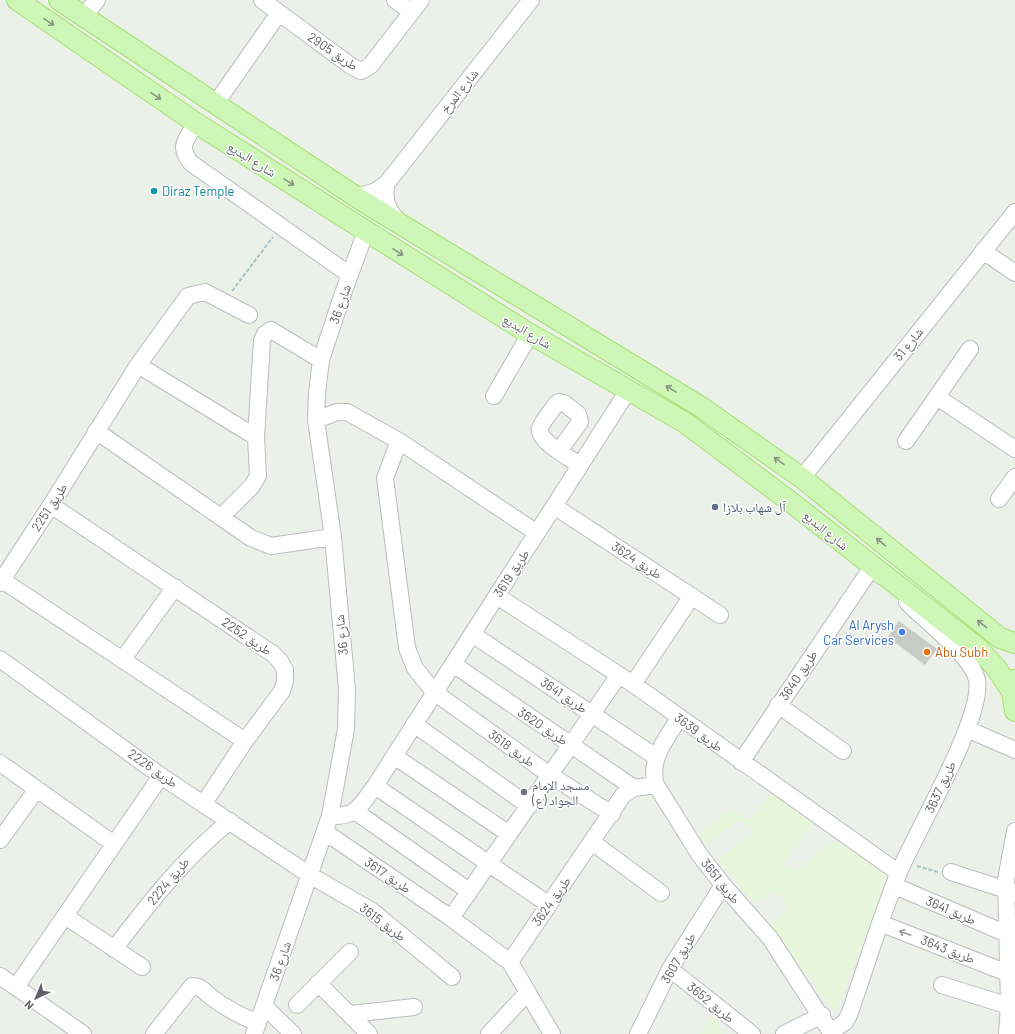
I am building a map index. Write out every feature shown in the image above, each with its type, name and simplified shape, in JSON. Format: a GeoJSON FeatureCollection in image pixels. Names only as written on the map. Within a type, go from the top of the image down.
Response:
{"type":"FeatureCollection","features":[{"type":"Feature","properties":{"kind":"main road","name":"شارع البديع"},"geometry":{"type":"LineString","coordinates":[[17,0],[196,123],[366,231],[530,334],[629,389],[690,426],[792,503],[872,567],[979,649],[997,669],[1014,701]]}},
{"type":"Feature","properties":{"kind":"main road","name":"شارع البديع"},"geometry":{"type":"LineString","coordinates":[[60,0],[357,197],[701,407],[802,478],[1000,638],[1015,643]]}},
{"type":"Feature","properties":{"kind":"street"},"geometry":{"type":"LineString","coordinates":[[84,16],[98,0]]}},
{"type":"Feature","properties":{"kind":"street","name":"طريق 2905"},"geometry":{"type":"LineString","coordinates":[[262,0],[351,66],[361,70],[370,66],[416,6],[395,0]]}},
{"type":"Feature","properties":{"kind":"street","name":"شارع المرخ"},"geometry":{"type":"LineString","coordinates":[[357,197],[370,194],[388,183],[531,0]]}},
{"type":"Feature","properties":{"kind":"street"},"geometry":{"type":"LineString","coordinates":[[216,104],[279,13]]}},
{"type":"Feature","properties":{"kind":"street"},"geometry":{"type":"LineString","coordinates":[[196,123],[183,144],[184,155],[191,163],[350,275]]}},
{"type":"Feature","properties":{"kind":"street"},"geometry":{"type":"LineString","coordinates":[[388,183],[386,202],[392,214],[401,223]]}},
{"type":"Feature","properties":{"kind":"street","name":"شارع 31"},"geometry":{"type":"LineString","coordinates":[[802,478],[1015,212]]}},
{"type":"Feature","properties":{"kind":"street","name":"شارع 36"},"geometry":{"type":"LineString","coordinates":[[256,1028],[304,892],[308,874],[330,816],[346,729],[347,689],[333,537],[316,420],[317,393],[321,360],[366,231]]}},
{"type":"Feature","properties":{"kind":"street"},"geometry":{"type":"LineString","coordinates":[[983,251],[1015,273]]}},
{"type":"Feature","properties":{"kind":"street","name":"طريق 2251"},"geometry":{"type":"LineString","coordinates":[[1,581],[51,505],[138,365],[188,296],[205,292],[250,315]]}},
{"type":"Feature","properties":{"kind":"street"},"geometry":{"type":"LineString","coordinates":[[222,517],[252,486],[258,476],[256,437],[262,340],[265,334],[270,330],[321,360]]}},
{"type":"Feature","properties":{"kind":"street"},"geometry":{"type":"LineString","coordinates":[[494,396],[530,334]]}},
{"type":"Feature","properties":{"kind":"street"},"geometry":{"type":"LineString","coordinates":[[906,441],[970,349]]}},
{"type":"Feature","properties":{"kind":"street"},"geometry":{"type":"LineString","coordinates":[[138,365],[256,437]]}},
{"type":"Feature","properties":{"kind":"street","name":"طريق 3619"},"geometry":{"type":"LineString","coordinates":[[356,812],[375,786],[629,389]]}},
{"type":"Feature","properties":{"kind":"street"},"geometry":{"type":"LineString","coordinates":[[937,397],[1015,448]]}},
{"type":"Feature","properties":{"kind":"street"},"geometry":{"type":"LineString","coordinates":[[316,420],[337,412],[347,412],[399,441],[537,533]]}},
{"type":"Feature","properties":{"kind":"street"},"geometry":{"type":"LineString","coordinates":[[96,431],[251,538],[271,546],[333,537]]}},
{"type":"Feature","properties":{"kind":"street","name":"طريق 3618"},"geometry":{"type":"LineString","coordinates":[[399,441],[385,478],[407,648],[416,668],[434,692],[550,775],[612,814]]}},
{"type":"Feature","properties":{"kind":"street"},"geometry":{"type":"LineString","coordinates":[[559,451],[580,465]]}},
{"type":"Feature","properties":{"kind":"street"},"geometry":{"type":"LineString","coordinates":[[999,499],[1015,477]]}},
{"type":"Feature","properties":{"kind":"street","name":"طريق 2252"},"geometry":{"type":"LineString","coordinates":[[51,505],[273,654],[283,666],[286,676],[282,691],[245,740],[204,803]]}},
{"type":"Feature","properties":{"kind":"street","name":"طريق 3624"},"geometry":{"type":"LineString","coordinates":[[554,506],[720,615]]}},
{"type":"Feature","properties":{"kind":"street","name":"طريق 3637"},"geometry":{"type":"LineString","coordinates":[[832,1033],[849,1015],[880,923],[899,874],[967,730],[977,696],[977,680],[973,669],[963,655],[872,567]]}},
{"type":"Feature","properties":{"kind":"street","name":"طريق 3640"},"geometry":{"type":"LineString","coordinates":[[741,762],[872,567]]}},
{"type":"Feature","properties":{"kind":"street"},"geometry":{"type":"LineString","coordinates":[[1,581],[123,659],[245,740]]}},
{"type":"Feature","properties":{"kind":"street"},"geometry":{"type":"LineString","coordinates":[[123,659],[175,587]]}},
{"type":"Feature","properties":{"kind":"street","name":"طريق 3639"},"geometry":{"type":"LineString","coordinates":[[497,596],[633,684],[899,874]]}},
{"type":"Feature","properties":{"kind":"street"},"geometry":{"type":"LineString","coordinates":[[633,684],[692,596]]}},
{"type":"Feature","properties":{"kind":"street","name":"طريق 3641"},"geometry":{"type":"LineString","coordinates":[[472,634],[656,757]]}},
{"type":"Feature","properties":{"kind":"street","name":"طريق 2226"},"geometry":{"type":"LineString","coordinates":[[0,659],[162,776],[308,874]]}},
{"type":"Feature","properties":{"kind":"street","name":"طريق 3620"},"geometry":{"type":"LineString","coordinates":[[453,664],[634,788]]}},
{"type":"Feature","properties":{"kind":"street"},"geometry":{"type":"LineString","coordinates":[[451,918],[619,675]]}},
{"type":"Feature","properties":{"kind":"street","name":"طريق 3640"},"geometry":{"type":"LineString","coordinates":[[778,705],[843,751]]}},
{"type":"Feature","properties":{"kind":"street","name":"طريق 3651"},"geometry":{"type":"LineString","coordinates":[[679,718],[656,757],[654,777],[656,785],[695,848],[723,885],[770,938],[822,1015],[832,1033]]}},
{"type":"Feature","properties":{"kind":"street"},"geometry":{"type":"LineString","coordinates":[[414,724],[529,806]]}},
{"type":"Feature","properties":{"kind":"street"},"geometry":{"type":"LineString","coordinates":[[967,730],[1015,750]]}},
{"type":"Feature","properties":{"kind":"street"},"geometry":{"type":"LineString","coordinates":[[394,756],[509,834]]}},
{"type":"Feature","properties":{"kind":"street"},"geometry":{"type":"LineString","coordinates":[[0,763],[114,844]]}},
{"type":"Feature","properties":{"kind":"street"},"geometry":{"type":"LineString","coordinates":[[16,987],[162,776]]}},
{"type":"Feature","properties":{"kind":"street"},"geometry":{"type":"LineString","coordinates":[[634,788],[656,785]]}},
{"type":"Feature","properties":{"kind":"street"},"geometry":{"type":"LineString","coordinates":[[375,786],[548,904]]}},
{"type":"Feature","properties":{"kind":"street","name":"طريق 3624"},"geometry":{"type":"LineString","coordinates":[[510,962],[548,904],[612,814],[623,795],[634,788]]}},
{"type":"Feature","properties":{"kind":"street"},"geometry":{"type":"LineString","coordinates":[[0,840],[37,789]]}},
{"type":"Feature","properties":{"kind":"street"},"geometry":{"type":"LineString","coordinates":[[330,816],[343,817],[356,812],[469,891]]}},
{"type":"Feature","properties":{"kind":"street","name":"طريق 2224"},"geometry":{"type":"LineString","coordinates":[[114,949],[176,870],[198,848],[230,821]]}},
{"type":"Feature","properties":{"kind":"street"},"geometry":{"type":"LineString","coordinates":[[1007,1034],[1011,974],[1007,934],[1014,861],[1012,850],[1015,831]]}},
{"type":"Feature","properties":{"kind":"street","name":"طريق 3617"},"geometry":{"type":"LineString","coordinates":[[325,832],[451,918],[510,962]]}},
{"type":"Feature","properties":{"kind":"street"},"geometry":{"type":"LineString","coordinates":[[592,842],[662,893]]}},
{"type":"Feature","properties":{"kind":"street"},"geometry":{"type":"LineString","coordinates":[[951,872],[1011,892]]}},
{"type":"Feature","properties":{"kind":"street","name":"طريق 3615"},"geometry":{"type":"LineString","coordinates":[[308,874],[372,911],[452,977]]}},
{"type":"Feature","properties":{"kind":"street","name":"طريق 3641"},"geometry":{"type":"LineString","coordinates":[[899,874],[1007,934]]}},
{"type":"Feature","properties":{"kind":"street","name":"طريق 3607"},"geometry":{"type":"LineString","coordinates":[[638,1034],[670,969],[723,885]]}},
{"type":"Feature","properties":{"kind":"street"},"geometry":{"type":"LineString","coordinates":[[64,916],[142,967]]}},
{"type":"Feature","properties":{"kind":"street","name":"طريق 3643"},"geometry":{"type":"LineString","coordinates":[[880,923],[1011,974]]}},
{"type":"Feature","properties":{"kind":"street"},"geometry":{"type":"LineString","coordinates":[[296,1005],[350,952]]}},
{"type":"Feature","properties":{"kind":"street"},"geometry":{"type":"LineString","coordinates":[[510,962],[552,1034]]}},
{"type":"Feature","properties":{"kind":"street","name":"طريق 3652"},"geometry":{"type":"LineString","coordinates":[[670,969],[752,1034]]}},
{"type":"Feature","properties":{"kind":"street"},"geometry":{"type":"LineString","coordinates":[[0,976],[83,1034]]}},
{"type":"Feature","properties":{"kind":"street"},"geometry":{"type":"LineString","coordinates":[[318,983],[351,1014],[369,1034]]}},
{"type":"Feature","properties":{"kind":"street"},"geometry":{"type":"LineString","coordinates":[[942,985],[1009,1006]]}},
{"type":"Feature","properties":{"kind":"street"},"geometry":{"type":"LineString","coordinates":[[154,1034],[188,989],[196,986],[256,1028]]}},
{"type":"Feature","properties":{"kind":"street"},"geometry":{"type":"LineString","coordinates":[[489,1034],[527,993]]}},
{"type":"Feature","properties":{"kind":"street"},"geometry":{"type":"LineString","coordinates":[[264,1006],[293,1034]]}},
{"type":"Feature","properties":{"kind":"street"},"geometry":{"type":"LineString","coordinates":[[351,1014],[414,1007]]}},
{"type":"Feature","properties":{"kind":"street"},"geometry":{"type":"LineString","coordinates":[[784,1034],[822,1015]]}},
{"type":"Feature","properties":{"kind":"path"},"geometry":{"type":"LineString","coordinates":[[224,302],[280,226]]}},
{"type":"Feature","properties":{"kind":"path"},"geometry":{"type":"LineString","coordinates":[[899,874],[951,872]]}},
{"type":"Feature","properties":{"kind":"sand"},"geometry":{"type":"Polygon","coordinates":[[[774,789],[819,816],[783,864],[796,873],[831,841],[862,854],[892,874],[834,1013],[771,926],[790,906],[773,891],[755,904],[718,860],[755,830],[739,820],[707,844],[697,835],[733,809],[749,821],[774,789]]]}},
{"type":"Feature","properties":{"kind":"sand"},"geometry":{"type":"Polygon","coordinates":[[[716,1014],[723,1034],[700,1034],[716,1014]]]}},
{"type":"Feature","properties":{"kind":"building"},"geometry":{"type":"Polygon","coordinates":[[[899,621],[937,649],[925,665],[888,637],[899,621]]]}},
{"type":"Feature","properties":{"kind":"place","name":"Diraz Temple"},"geometry":{"type":"Point","coordinates":[154,191]}},
{"type":"Feature","properties":{"kind":"place","name":"آل شهاب بلازا"},"geometry":{"type":"Point","coordinates":[715,507]}},
{"type":"Feature","properties":{"kind":"place","name":"Al Arysh Car Services"},"geometry":{"type":"Point","coordinates":[902,632]}},
{"type":"Feature","properties":{"kind":"place","name":"Abu Subh"},"geometry":{"type":"Point","coordinates":[927,652]}},
{"type":"Feature","properties":{"kind":"place","name":"مسجد الإمام الجواد (ع)"},"geometry":{"type":"Point","coordinates":[524,792]}}]}
